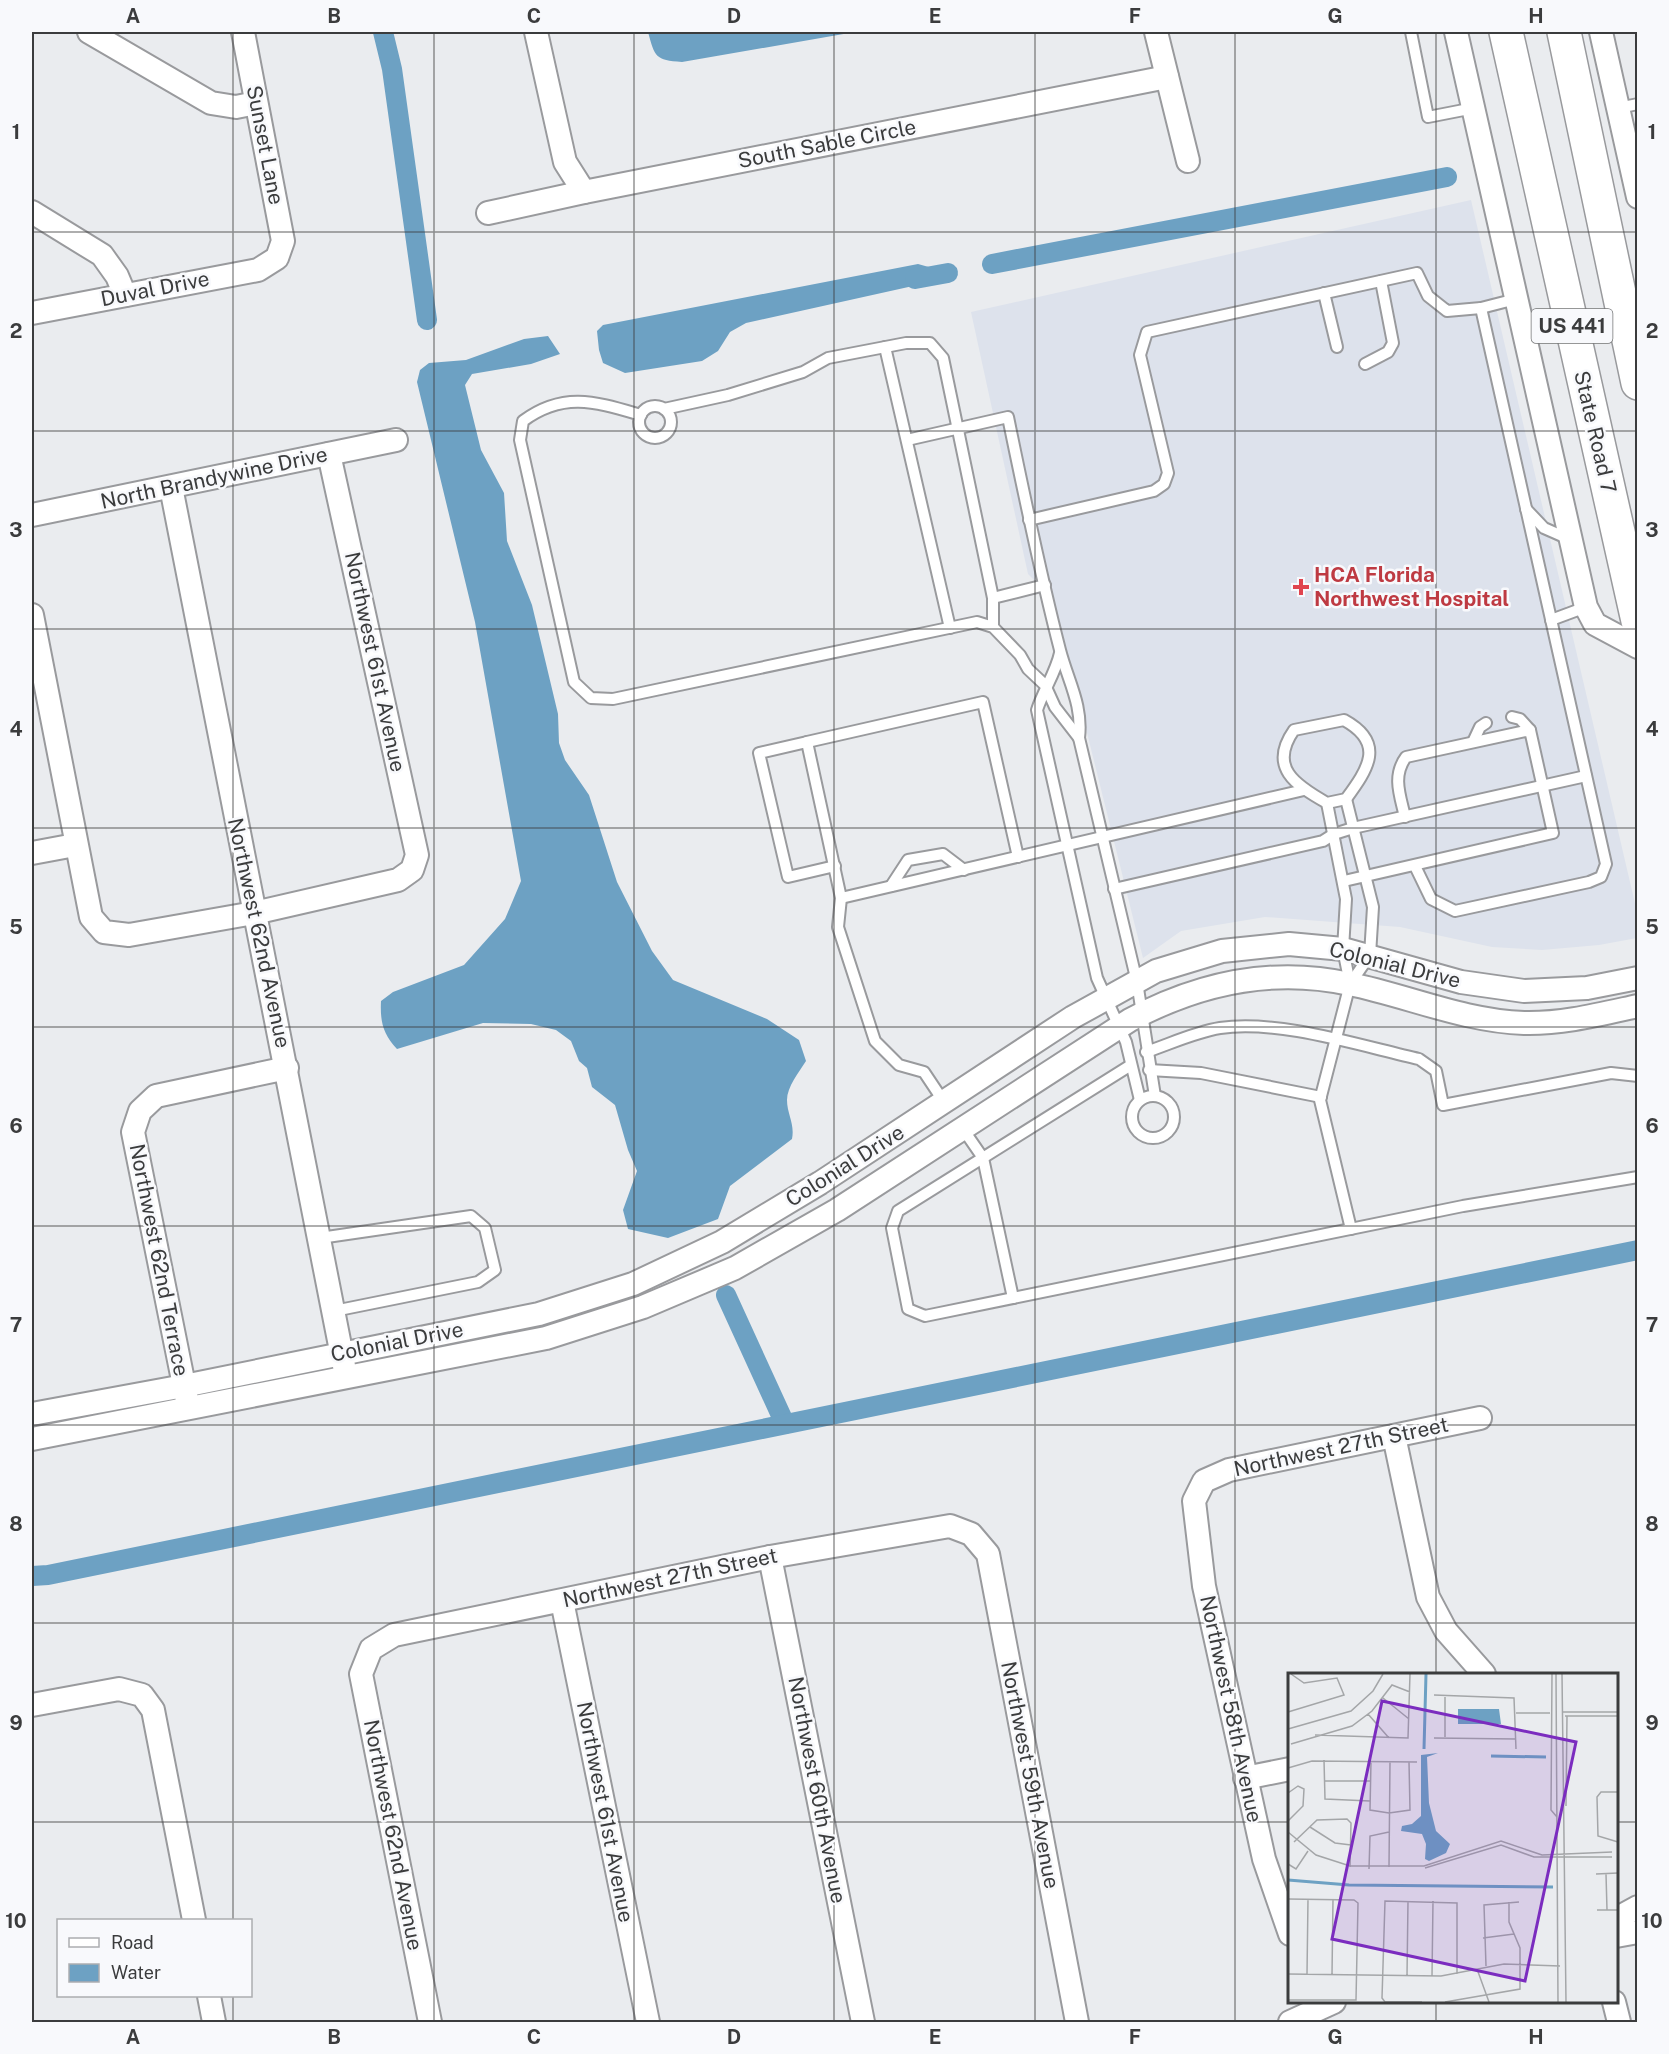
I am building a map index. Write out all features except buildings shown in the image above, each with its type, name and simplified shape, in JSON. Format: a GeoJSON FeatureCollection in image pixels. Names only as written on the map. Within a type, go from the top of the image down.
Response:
{"type":"FeatureCollection","features":[{"type":"Feature","properties":{"kind":"main road","name":"State Road 7"},"geometry":{"type":"LineString","coordinates":[[1506,32],[1638,621]]}},
{"type":"Feature","properties":{"kind":"main road"},"geometry":{"type":"LineString","coordinates":[[1551,32],[1567,46]]}},
{"type":"Feature","properties":{"kind":"main road","name":"US 441"},"geometry":{"type":"LineString","coordinates":[[1567,46],[1638,383]]}},
{"type":"Feature","properties":{"kind":"street"},"geometry":{"type":"LineString","coordinates":[[89,32],[211,103],[236,107],[256,104]]}},
{"type":"Feature","properties":{"kind":"street","name":"Sunset Lane"},"geometry":{"type":"LineString","coordinates":[[243,32],[284,242],[276,258]]}},
{"type":"Feature","properties":{"kind":"street"},"geometry":{"type":"LineString","coordinates":[[536,32],[565,162],[584,192]]}},
{"type":"Feature","properties":{"kind":"street"},"geometry":{"type":"LineString","coordinates":[[1156,32],[1188,161]]}},
{"type":"Feature","properties":{"kind":"street"},"geometry":{"type":"LineString","coordinates":[[1456,32],[1586,607],[1595,624],[1638,647]]}},
{"type":"Feature","properties":{"kind":"street"},"geometry":{"type":"LineString","coordinates":[[1601,32],[1628,106],[1638,197]]}},
{"type":"Feature","properties":{"kind":"street","name":"South Sable Circle"},"geometry":{"type":"LineString","coordinates":[[488,213],[1167,77]]}},
{"type":"Feature","properties":{"kind":"street"},"geometry":{"type":"LineString","coordinates":[[32,212],[102,255],[117,276],[124,295]]}},
{"type":"Feature","properties":{"kind":"street","name":"Duval Drive"},"geometry":{"type":"LineString","coordinates":[[32,313],[258,270],[276,258]]}},
{"type":"Feature","properties":{"kind":"street","name":"North Brandywine Drive"},"geometry":{"type":"LineString","coordinates":[[32,515],[396,440]]}},
{"type":"Feature","properties":{"kind":"street","name":"Northwest 61st Avenue"},"geometry":{"type":"LineString","coordinates":[[254,913],[398,880],[412,870],[417,855],[329,454]]}},
{"type":"Feature","properties":{"kind":"street","name":"Northwest 62nd Avenue"},"geometry":{"type":"LineString","coordinates":[[171,487],[254,913],[287,1068],[346,1379]]}},
{"type":"Feature","properties":{"kind":"street"},"geometry":{"type":"LineString","coordinates":[[32,615],[38,686],[91,917],[105,932],[129,935],[254,913]]}},
{"type":"Feature","properties":{"kind":"street"},"geometry":{"type":"LineString","coordinates":[[32,853],[75,844]]}},
{"type":"Feature","properties":{"kind":"street","name":"Colonial Drive"},"geometry":{"type":"LineString","coordinates":[[32,1414],[184,1386],[539,1314],[633,1284],[722,1242],[820,1183],[1073,1017],[1156,971],[1222,951],[1289,944],[1343,949],[1461,982],[1524,991],[1587,988],[1638,978]]}},
{"type":"Feature","properties":{"kind":"street","name":"Colonial Drive"},"geometry":{"type":"LineString","coordinates":[[32,1439],[189,1410],[546,1338],[642,1307],[735,1268],[837,1210],[1141,1014],[1167,1000],[1230,981],[1289,976],[1350,984],[1452,1012],[1525,1023],[1593,1016],[1638,1006]]}},
{"type":"Feature","properties":{"kind":"street","name":"Northwest 62nd Terrace"},"geometry":{"type":"LineString","coordinates":[[189,1410],[133,1132],[140,1111],[156,1096],[287,1068]]}},
{"type":"Feature","properties":{"kind":"street"},"geometry":{"type":"LineString","coordinates":[[944,1102],[963,1129]]}},
{"type":"Feature","properties":{"kind":"street"},"geometry":{"type":"LineString","coordinates":[[820,1183],[837,1210]]}},
{"type":"Feature","properties":{"kind":"street"},"geometry":{"type":"LineString","coordinates":[[722,1242],[735,1268]]}},
{"type":"Feature","properties":{"kind":"street","name":"Northwest 27th Street"},"geometry":{"type":"LineString","coordinates":[[1204,1481],[1229,1470],[1480,1418]]}},
{"type":"Feature","properties":{"kind":"street"},"geometry":{"type":"LineString","coordinates":[[1394,1436],[1428,1597],[1446,1631],[1483,1673]]}},
{"type":"Feature","properties":{"kind":"street","name":"Northwest 58th Avenue"},"geometry":{"type":"LineString","coordinates":[[1204,1481],[1194,1501],[1204,1586],[1264,1859],[1288,1928]]}},
{"type":"Feature","properties":{"kind":"street","name":"Northwest 27th Street"},"geometry":{"type":"LineString","coordinates":[[371,1649],[394,1635],[771,1557],[950,1526],[971,1534]]}},
{"type":"Feature","properties":{"kind":"street","name":"Northwest 59th Avenue"},"geometry":{"type":"LineString","coordinates":[[971,1534],[988,1554],[1077,2022]]}},
{"type":"Feature","properties":{"kind":"street","name":"Northwest 60th Avenue"},"geometry":{"type":"LineString","coordinates":[[771,1557],[863,2022]]}},
{"type":"Feature","properties":{"kind":"street","name":"Northwest 61st Avenue"},"geometry":{"type":"LineString","coordinates":[[562,1601],[648,2022]]}},
{"type":"Feature","properties":{"kind":"street","name":"Northwest 62nd Avenue"},"geometry":{"type":"LineString","coordinates":[[371,1649],[361,1674],[430,2022]]}},
{"type":"Feature","properties":{"kind":"street"},"geometry":{"type":"LineString","coordinates":[[32,1705],[119,1689],[142,1695],[153,1710],[194,1919]]}},
{"type":"Feature","properties":{"kind":"street"},"geometry":{"type":"LineString","coordinates":[[1245,1778],[1288,1768]]}},
{"type":"Feature","properties":{"kind":"street"},"geometry":{"type":"LineString","coordinates":[[1618,1918],[1638,1907]]}},
{"type":"Feature","properties":{"kind":"street"},"geometry":{"type":"LineString","coordinates":[[1618,1936],[1638,1932]]}},
{"type":"Feature","properties":{"kind":"street"},"geometry":{"type":"LineString","coordinates":[[209,1997],[214,2022]]}},
{"type":"Feature","properties":{"kind":"street"},"geometry":{"type":"LineString","coordinates":[[1290,2022],[1324,2003]]}},
{"type":"Feature","properties":{"kind":"street"},"geometry":{"type":"LineString","coordinates":[[1614,2003],[1619,2022]]}},
{"type":"Feature","properties":{"kind":"lane"},"geometry":{"type":"LineString","coordinates":[[1411,32],[1428,117],[1474,108]]}},
{"type":"Feature","properties":{"kind":"lane"},"geometry":{"type":"LineString","coordinates":[[1029,520],[1154,491],[1164,484],[1168,473],[1140,355],[1147,332],[1417,273],[1428,296],[1447,312],[1481,308],[1516,299]]}},
{"type":"Feature","properties":{"kind":"lane"},"geometry":{"type":"LineString","coordinates":[[1365,364],[1388,352],[1393,343],[1381,281]]}},
{"type":"Feature","properties":{"kind":"lane"},"geometry":{"type":"LineString","coordinates":[[1324,293],[1337,347]]}},
{"type":"Feature","properties":{"kind":"lane"},"geometry":{"type":"LineString","coordinates":[[1415,866],[1431,899],[1455,911],[1589,882],[1601,877],[1606,864],[1481,308]]}},
{"type":"Feature","properties":{"kind":"lane"},"geometry":{"type":"LineString","coordinates":[[641,415],[651,407],[664,409],[728,395],[803,372],[828,358],[906,343],[930,343],[943,358],[993,598],[993,627]]}},
{"type":"Feature","properties":{"kind":"lane"},"geometry":{"type":"LineString","coordinates":[[885,347],[950,628]]}},
{"type":"Feature","properties":{"kind":"lane"},"geometry":{"type":"LineString","coordinates":[[641,415],[592,401],[564,402],[539,409],[523,421],[520,440],[574,682],[591,698],[613,699],[977,622],[993,627],[1020,655],[1028,669],[1045,685],[1055,707],[1079,738]]}},
{"type":"Feature","properties":{"kind":"lane"},"geometry":{"type":"LineString","coordinates":[[641,415],[641,429],[648,436],[657,438],[666,434],[670,426],[670,416],[664,409]]}},
{"type":"Feature","properties":{"kind":"lane"},"geometry":{"type":"LineString","coordinates":[[907,440],[1008,417],[1060,653],[1077,697],[1081,719],[1079,738],[1137,982],[1146,1052],[1155,1096]]}},
{"type":"Feature","properties":{"kind":"lane"},"geometry":{"type":"LineString","coordinates":[[1526,509],[1544,528],[1571,540]]}},
{"type":"Feature","properties":{"kind":"lane"},"geometry":{"type":"LineString","coordinates":[[993,598],[1045,585]]}},
{"type":"Feature","properties":{"kind":"lane"},"geometry":{"type":"LineString","coordinates":[[1551,620],[1586,607]]}},
{"type":"Feature","properties":{"kind":"lane"},"geometry":{"type":"LineString","coordinates":[[1060,653],[1058,666],[1045,685],[1036,710],[1097,978],[1120,1026],[1140,1100]]}},
{"type":"Feature","properties":{"kind":"lane"},"geometry":{"type":"LineString","coordinates":[[835,866],[788,877],[759,753],[983,702],[1018,857]]}},
{"type":"Feature","properties":{"kind":"lane"},"geometry":{"type":"LineString","coordinates":[[1344,882],[1553,833],[1530,730],[1520,719],[1512,717]]}},
{"type":"Feature","properties":{"kind":"lane"},"geometry":{"type":"LineString","coordinates":[[1344,720],[1360,728],[1367,739],[1369,753],[1367,771],[1346,799],[1327,803],[1304,790],[1290,777],[1283,760],[1285,744],[1294,730],[1344,720]]}},
{"type":"Feature","properties":{"kind":"lane"},"geometry":{"type":"LineString","coordinates":[[1473,742],[1479,727],[1486,723]]}},
{"type":"Feature","properties":{"kind":"lane"},"geometry":{"type":"LineString","coordinates":[[1405,817],[1396,777],[1398,767],[1406,757],[1530,730]]}},
{"type":"Feature","properties":{"kind":"lane"},"geometry":{"type":"LineString","coordinates":[[807,742],[841,898],[838,927],[875,1041],[899,1065],[924,1072],[944,1102]]}},
{"type":"Feature","properties":{"kind":"lane"},"geometry":{"type":"LineString","coordinates":[[1114,889],[1323,841],[1334,834],[1353,828],[1586,776]]}},
{"type":"Feature","properties":{"kind":"lane"},"geometry":{"type":"LineString","coordinates":[[841,898],[1304,790]]}},
{"type":"Feature","properties":{"kind":"lane"},"geometry":{"type":"LineString","coordinates":[[1346,799],[1373,906],[1370,955],[1350,984],[1321,1097],[1351,1229]]}},
{"type":"Feature","properties":{"kind":"lane"},"geometry":{"type":"LineString","coordinates":[[1327,803],[1344,882],[1347,918],[1343,949],[1350,984]]}},
{"type":"Feature","properties":{"kind":"lane"},"geometry":{"type":"LineString","coordinates":[[891,886],[908,860],[933,854],[943,854],[964,870]]}},
{"type":"Feature","properties":{"kind":"lane"},"geometry":{"type":"LineString","coordinates":[[1146,1052],[1219,1028],[1256,1026],[1419,1059],[1436,1071],[1443,1105],[1611,1073],[1638,1076]]}},
{"type":"Feature","properties":{"kind":"lane"},"geometry":{"type":"LineString","coordinates":[[1131,1065],[898,1211],[892,1228],[908,1309],[925,1316],[1463,1206],[1638,1177]]}},
{"type":"Feature","properties":{"kind":"lane"},"geometry":{"type":"LineString","coordinates":[[1149,1070],[1201,1072],[1321,1097]]}},
{"type":"Feature","properties":{"kind":"lane"},"geometry":{"type":"LineString","coordinates":[[1155,1096],[1167,1101],[1174,1113],[1171,1127],[1162,1136],[1148,1137],[1137,1130],[1132,1118],[1133,1111],[1140,1100],[1155,1096]]}},
{"type":"Feature","properties":{"kind":"lane"},"geometry":{"type":"LineString","coordinates":[[963,1129],[983,1158],[1012,1298]]}},
{"type":"Feature","properties":{"kind":"lane"},"geometry":{"type":"LineString","coordinates":[[320,1238],[471,1216],[485,1228],[495,1269],[478,1282],[334,1311]]}},
{"type":"Feature","properties":{"kind":"shaded area","name":"HCA Florida Northwest Hospital"},"geometry":{"type":"Polygon","coordinates":[[[1471,200],[1637,912],[1637,938],[1599,945],[1542,950],[1492,947],[1400,927],[1265,917],[1181,931],[1143,958],[1054,600],[1028,574],[971,312],[1471,200]]]}},
{"type":"Feature","properties":{"kind":"water"},"geometry":{"type":"Polygon","coordinates":[[[648,32],[855,32],[682,62],[666,60],[658,56],[652,47],[648,32]]]}},
{"type":"Feature","properties":{"kind":"water"},"geometry":{"type":"Polygon","coordinates":[[[918,264],[943,271],[940,280],[746,323],[730,332],[718,351],[702,361],[625,373],[603,363],[599,350],[597,331],[603,325],[918,264]]]}},
{"type":"Feature","properties":{"kind":"water"},"geometry":{"type":"Polygon","coordinates":[[[548,336],[560,354],[531,364],[472,374],[465,385],[481,450],[504,493],[507,541],[532,605],[558,714],[559,743],[565,760],[589,795],[617,882],[652,951],[673,980],[767,1019],[799,1040],[806,1061],[788,1095],[787,1105],[792,1139],[730,1186],[718,1219],[668,1238],[628,1229],[623,1210],[637,1171],[628,1150],[615,1105],[592,1087],[587,1068],[579,1061],[571,1041],[556,1030],[531,1024],[483,1023],[397,1049],[388,1038],[381,1015],[381,1001],[393,992],[464,965],[505,919],[521,881],[475,622],[417,382],[420,370],[429,363],[466,360],[524,339],[548,336]]]}},
{"type":"Feature","properties":{"kind":"waterway"},"geometry":{"type":"LineString","coordinates":[[383,32],[392,69],[427,320]]}},
{"type":"Feature","properties":{"kind":"waterway"},"geometry":{"type":"LineString","coordinates":[[992,264],[1447,177]]}},
{"type":"Feature","properties":{"kind":"waterway"},"geometry":{"type":"LineString","coordinates":[[915,279],[948,273]]}},
{"type":"Feature","properties":{"kind":"waterway"},"geometry":{"type":"LineString","coordinates":[[32,1576],[48,1575],[1638,1250]]}},
{"type":"Feature","properties":{"kind":"waterway"},"geometry":{"type":"LineString","coordinates":[[726,1295],[785,1424]]}},
{"type":"Feature","properties":{"kind":"place","name":"HCA Florida Northwest Hospital"},"geometry":{"type":"Point","coordinates":[1301,587]}}]}
